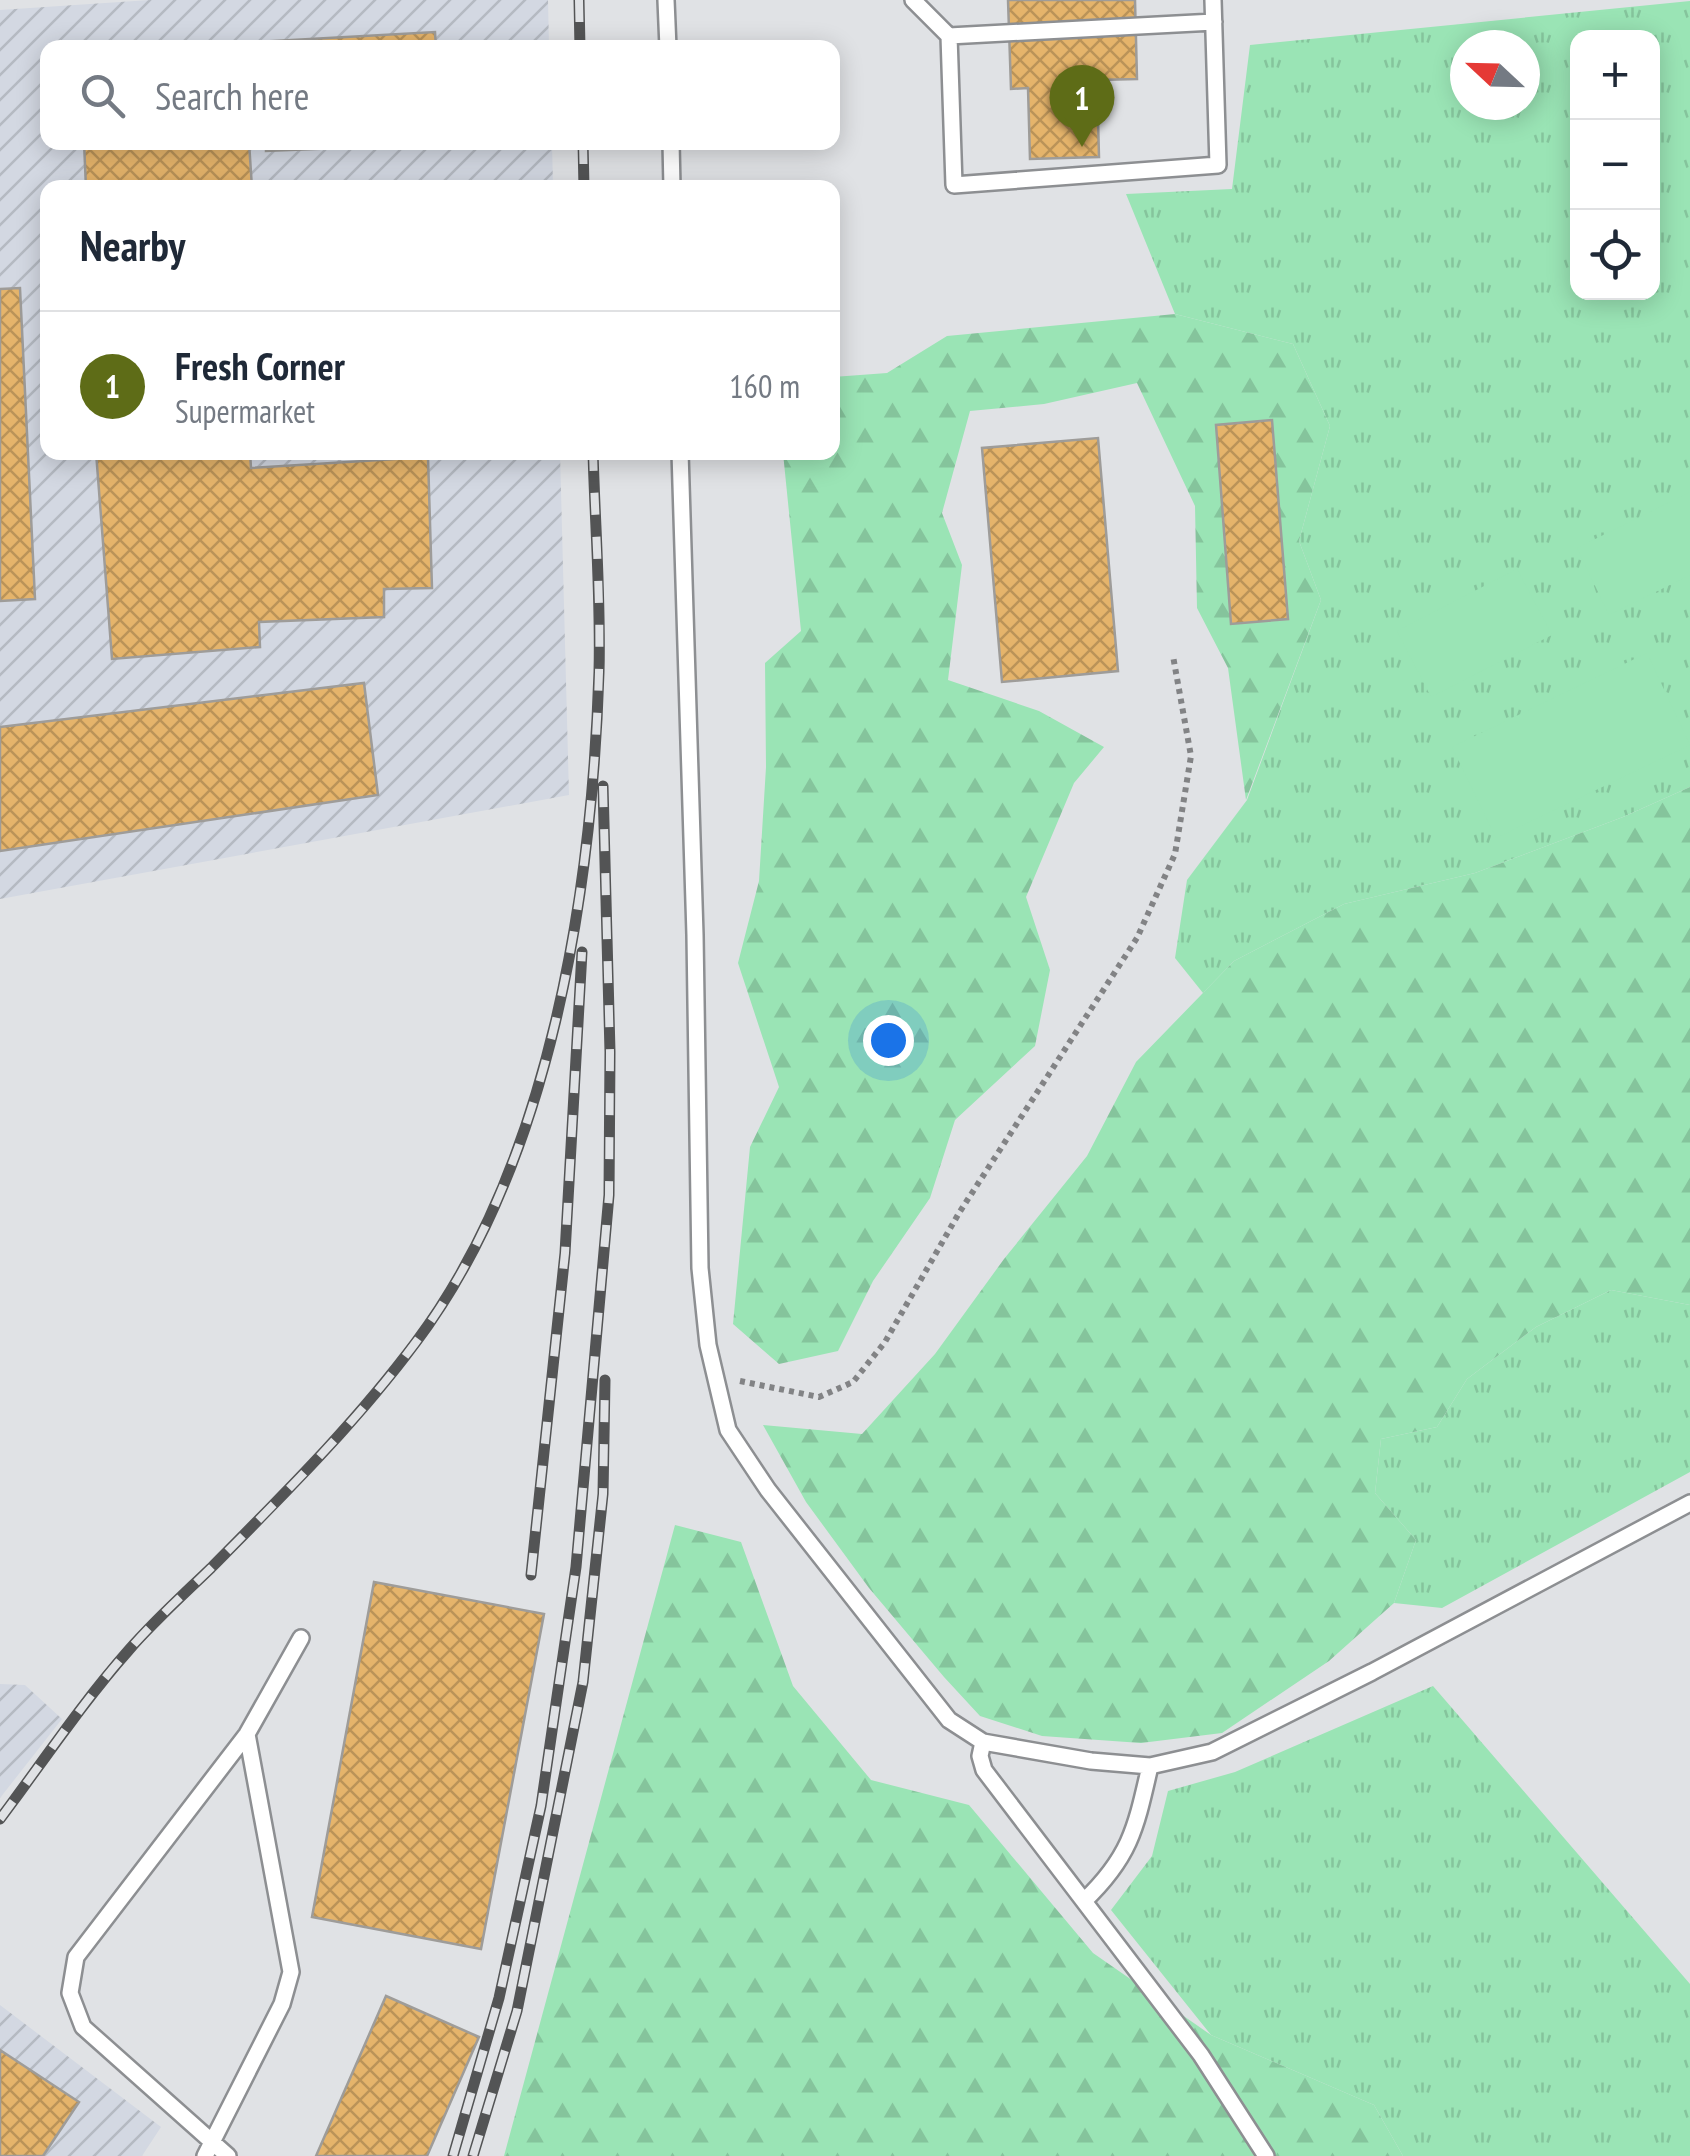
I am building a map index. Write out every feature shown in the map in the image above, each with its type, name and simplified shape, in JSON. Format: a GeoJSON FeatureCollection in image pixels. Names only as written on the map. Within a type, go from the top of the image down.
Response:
{"type":"FeatureCollection","features":[{"type":"Feature","properties":{"kind":"lane"},"geometry":{"type":"LineString","coordinates":[[666,0],[668,40]]}},
{"type":"Feature","properties":{"kind":"lane"},"geometry":{"type":"LineString","coordinates":[[913,0],[949,36],[954,185],[1218,165],[1213,0]]}},
{"type":"Feature","properties":{"kind":"lane"},"geometry":{"type":"LineString","coordinates":[[949,36],[1214,22]]}},
{"type":"Feature","properties":{"kind":"lane"},"geometry":{"type":"LineString","coordinates":[[670,150],[672,180]]}},
{"type":"Feature","properties":{"kind":"lane"},"geometry":{"type":"LineString","coordinates":[[680,460],[695,935],[700,1268],[708,1345],[728,1430],[768,1490],[948,1720],[983,1742],[1091,1760],[1150,1766],[1212,1752],[1690,1503]]}},
{"type":"Feature","properties":{"kind":"lane"},"geometry":{"type":"LineString","coordinates":[[228,2156],[83,2027],[70,1993],[76,1957],[248,1734],[301,1638]]}},
{"type":"Feature","properties":{"kind":"lane"},"geometry":{"type":"LineString","coordinates":[[205,2156],[282,2004],[291,1972],[248,1734]]}},
{"type":"Feature","properties":{"kind":"lane"},"geometry":{"type":"LineString","coordinates":[[983,1742],[980,1756],[984,1770],[1201,2055],[1266,2156]]}},
{"type":"Feature","properties":{"kind":"lane"},"geometry":{"type":"LineString","coordinates":[[1084,1901],[1123,1857],[1135,1830],[1150,1766]]}},
{"type":"Feature","properties":{"kind":"path"},"geometry":{"type":"LineString","coordinates":[[715,1374],[819,1397],[853,1382],[885,1342],[959,1212],[1137,938],[1174,854],[1191,756],[1173,656]]}},
{"type":"Feature","properties":{"kind":"shaded area"},"geometry":{"type":"Polygon","coordinates":[[[150,0],[548,0],[549,40],[40,40],[40,150],[552,150],[553,180],[40,180],[40,460],[560,460],[569,795],[0,899],[0,10],[150,0]]]}},
{"type":"Feature","properties":{"kind":"shaded area"},"geometry":{"type":"Polygon","coordinates":[[[0,1684],[25,1685],[62,1719],[0,1798],[0,1684]]]}},
{"type":"Feature","properties":{"kind":"shaded area"},"geometry":{"type":"Polygon","coordinates":[[[0,2005],[161,2127],[142,2156],[0,2156],[0,2005]]]}},
{"type":"Feature","properties":{"kind":"green space"},"geometry":{"type":"Polygon","coordinates":[[[1690,1],[1690,787],[1475,873],[1344,904],[1234,961],[1203,993],[1175,958],[1187,880],[1247,800],[1321,600],[1299,541],[1330,426],[1293,344],[1175,314],[1126,194],[1232,189],[1250,45],[1690,1]]]}},
{"type":"Feature","properties":{"kind":"green space"},"geometry":{"type":"Polygon","coordinates":[[[1175,314],[1293,344],[1330,426],[1299,541],[1321,600],[1246,800],[1228,668],[1197,608],[1195,506],[1137,383],[1044,404],[970,411],[942,513],[962,565],[948,680],[1039,711],[1104,747],[1074,783],[1026,897],[1050,970],[1035,1046],[955,1120],[930,1198],[873,1281],[838,1351],[779,1364],[733,1324],[750,1147],[779,1087],[738,963],[759,881],[766,767],[765,663],[801,631],[784,460],[840,460],[840,376],[887,373],[947,336],[1175,314]]]}},
{"type":"Feature","properties":{"kind":"green space"},"geometry":{"type":"Polygon","coordinates":[[[1690,492],[1690,575],[1609,615],[1577,548],[1690,492]]]}},
{"type":"Feature","properties":{"kind":"green space"},"geometry":{"type":"Polygon","coordinates":[[[1517,569],[1552,635],[1431,697],[1397,631],[1517,569]]]}},
{"type":"Feature","properties":{"kind":"green space"},"geometry":{"type":"Polygon","coordinates":[[[1647,653],[1690,745],[1496,838],[1452,747],[1647,653]]]}},
{"type":"Feature","properties":{"kind":"green space"},"geometry":{"type":"Polygon","coordinates":[[[1690,787],[1690,1305],[1611,1290],[1536,1327],[1467,1379],[1437,1427],[1381,1439],[1375,1493],[1416,1540],[1394,1603],[1329,1661],[1222,1733],[1141,1743],[1042,1736],[980,1716],[869,1588],[806,1502],[763,1425],[862,1434],[935,1354],[1004,1259],[1087,1156],[1136,1062],[1234,961],[1344,904],[1475,873],[1690,787]]]}},
{"type":"Feature","properties":{"kind":"green space"},"geometry":{"type":"Polygon","coordinates":[[[1611,1290],[1690,1305],[1690,1472],[1442,1608],[1394,1603],[1416,1540],[1375,1493],[1381,1439],[1437,1427],[1467,1379],[1536,1327],[1611,1290]]]}},
{"type":"Feature","properties":{"kind":"green space"},"geometry":{"type":"Polygon","coordinates":[[[675,1525],[741,1542],[793,1686],[871,1780],[969,1805],[1093,1953],[1211,2035],[1374,2105],[1403,2156],[504,2156],[675,1525]]]}},
{"type":"Feature","properties":{"kind":"green space"},"geometry":{"type":"Polygon","coordinates":[[[1433,1686],[1690,1984],[1690,2156],[1403,2156],[1374,2105],[1211,2035],[1111,1910],[1152,1856],[1168,1791],[1235,1772],[1433,1686]]]}},
{"type":"Feature","properties":{"kind":"building"},"geometry":{"type":"Polygon","coordinates":[[[1008,0],[1135,0],[1137,79],[1097,80],[1099,157],[1030,159],[1028,88],[1011,89],[1008,0]]]}},
{"type":"Feature","properties":{"kind":"building"},"geometry":{"type":"Polygon","coordinates":[[[435,32],[436,40],[293,40],[435,32]]]}},
{"type":"Feature","properties":{"kind":"building"},"geometry":{"type":"Polygon","coordinates":[[[84,150],[250,150],[251,180],[86,180],[84,150]]]}},
{"type":"Feature","properties":{"kind":"building"},"geometry":{"type":"Polygon","coordinates":[[[20,288],[35,599],[0,601],[0,289],[20,288]]]}},
{"type":"Feature","properties":{"kind":"building"},"geometry":{"type":"Polygon","coordinates":[[[1272,420],[1288,619],[1231,624],[1216,425],[1272,420]]]}},
{"type":"Feature","properties":{"kind":"building"},"geometry":{"type":"Polygon","coordinates":[[[1098,438],[1118,671],[1002,682],[982,448],[1098,438]]]}},
{"type":"Feature","properties":{"kind":"building"},"geometry":{"type":"Polygon","coordinates":[[[97,460],[250,460],[251,468],[428,460],[432,588],[384,589],[384,617],[259,622],[260,647],[112,659],[97,460]]]}},
{"type":"Feature","properties":{"kind":"building"},"geometry":{"type":"Polygon","coordinates":[[[364,683],[378,795],[0,851],[0,727],[364,683]]]}},
{"type":"Feature","properties":{"kind":"building"},"geometry":{"type":"Polygon","coordinates":[[[374,1582],[544,1614],[481,1949],[312,1917],[374,1582]]]}},
{"type":"Feature","properties":{"kind":"building"},"geometry":{"type":"Polygon","coordinates":[[[386,1996],[479,2037],[427,2156],[316,2156],[386,1996]]]}},
{"type":"Feature","properties":{"kind":"building"},"geometry":{"type":"Polygon","coordinates":[[[0,2050],[79,2102],[43,2156],[0,2156],[0,2050]]]}},
{"type":"Feature","properties":{"kind":"railway"},"geometry":{"type":"LineString","coordinates":[[579,0],[580,40]]}},
{"type":"Feature","properties":{"kind":"railway"},"geometry":{"type":"LineString","coordinates":[[583,150],[584,180]]}},
{"type":"Feature","properties":{"kind":"railway"},"geometry":{"type":"LineString","coordinates":[[0,1819],[128,1651],[291,1486],[393,1372],[462,1271],[501,1192],[556,1022],[586,844],[599,672],[593,460]]}},
{"type":"Feature","properties":{"kind":"railway"},"geometry":{"type":"LineString","coordinates":[[453,2156],[499,1998],[541,1806],[576,1567],[609,1195],[610,1052],[603,786]]}},
{"type":"Feature","properties":{"kind":"railway"},"geometry":{"type":"LineString","coordinates":[[531,1575],[565,1253],[582,952]]}},
{"type":"Feature","properties":{"kind":"railway"},"geometry":{"type":"LineString","coordinates":[[473,2156],[517,2011],[583,1682],[603,1494],[605,1380]]}},
{"type":"Feature","properties":{"kind":"place","name":"Fresh Corner"},"geometry":{"type":"Point","coordinates":[1082,147]}}]}
